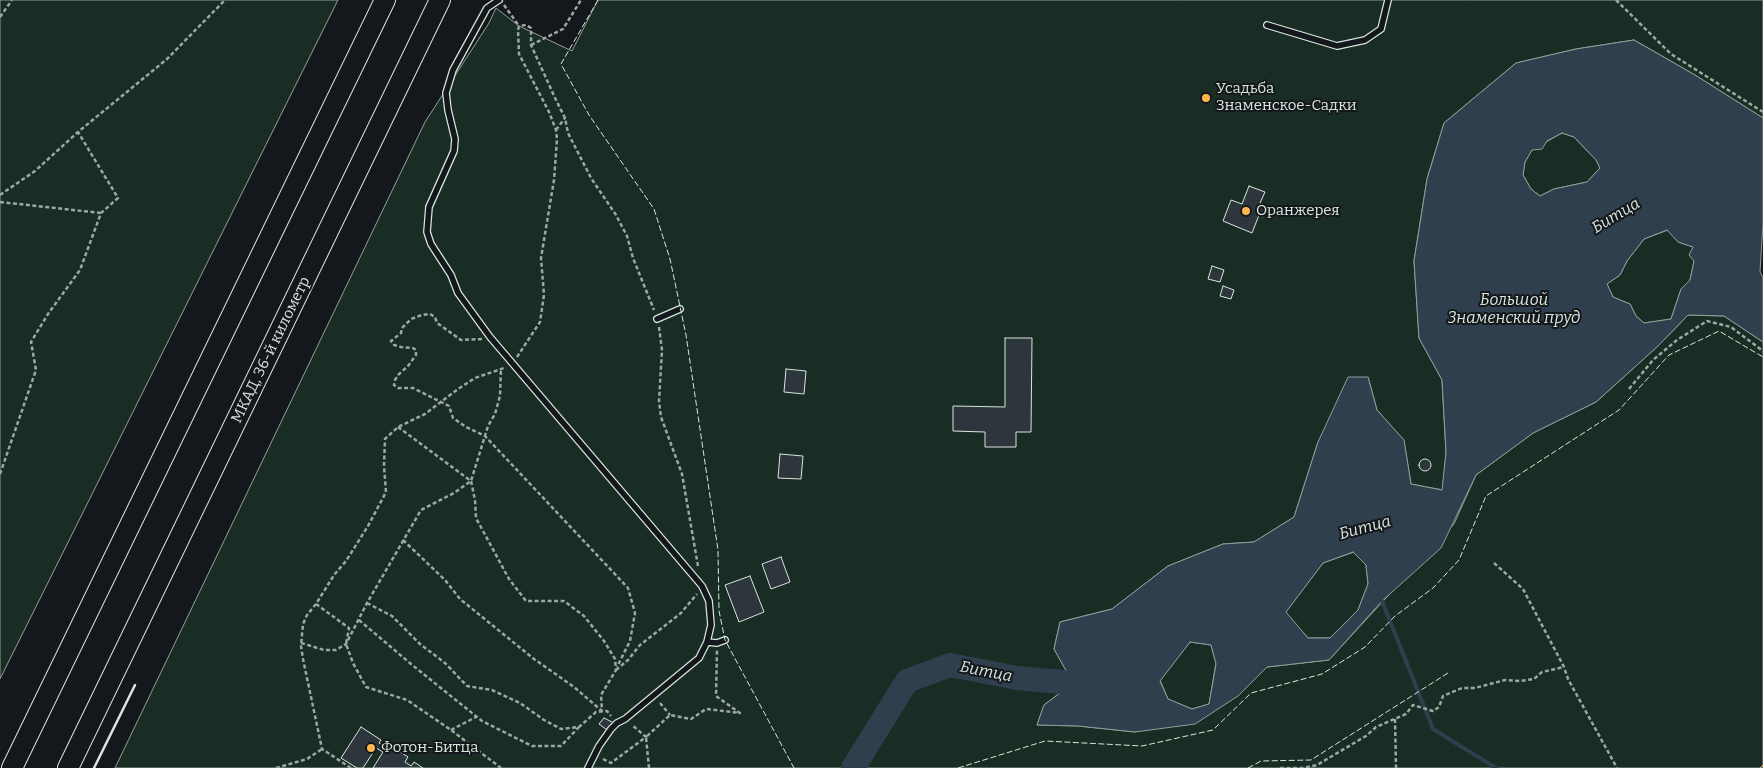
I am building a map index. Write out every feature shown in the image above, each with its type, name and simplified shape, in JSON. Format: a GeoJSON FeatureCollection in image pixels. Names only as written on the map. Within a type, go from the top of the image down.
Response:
{"type":"FeatureCollection","features":[{"type":"Feature","properties":{"kind":"highway"},"geometry":{"type":"LineString","coordinates":[[12,768],[385,0]]}},
{"type":"Feature","properties":{"kind":"highway","name":"МКАД, 36-й километр"},"geometry":{"type":"LineString","coordinates":[[68,768],[440,0]]}},
{"type":"Feature","properties":{"kind":"lane"},"geometry":{"type":"LineString","coordinates":[[500,0],[487,8],[450,79],[446,99],[454,129],[454,151],[429,207],[427,232],[431,244],[451,275],[458,293],[490,337],[702,586],[709,601],[711,625],[699,658],[626,719],[617,723],[611,729],[588,768]]}},
{"type":"Feature","properties":{"kind":"lane"},"geometry":{"type":"LineString","coordinates":[[1267,25],[1337,46],[1365,40],[1380,29],[1388,0]]}},
{"type":"Feature","properties":{"kind":"lane"},"geometry":{"type":"LineString","coordinates":[[657,319],[680,308]]}},
{"type":"Feature","properties":{"kind":"lane"},"geometry":{"type":"LineString","coordinates":[[706,642],[717,643],[726,640]]}},
{"type":"Feature","properties":{"kind":"path"},"geometry":{"type":"LineString","coordinates":[[0,17],[12,0]]}},
{"type":"Feature","properties":{"kind":"path"},"geometry":{"type":"LineString","coordinates":[[0,195],[35,171],[78,132],[167,58],[225,0]]}},
{"type":"Feature","properties":{"kind":"path"},"geometry":{"type":"LineString","coordinates":[[500,0],[519,26]]}},
{"type":"Feature","properties":{"kind":"path"},"geometry":{"type":"LineString","coordinates":[[531,45],[563,30],[581,0]]}},
{"type":"Feature","properties":{"kind":"path"},"geometry":{"type":"LineString","coordinates":[[1616,0],[1671,54],[1763,112]]}},
{"type":"Feature","properties":{"kind":"path"},"geometry":{"type":"LineString","coordinates":[[519,26],[526,25],[531,28],[531,45],[565,118],[568,133],[591,178],[616,215],[627,236],[657,319],[662,350],[658,401],[661,417],[682,474],[694,550],[702,586],[681,613],[640,645],[628,660],[616,670]]}},
{"type":"Feature","properties":{"kind":"path"},"geometry":{"type":"LineString","coordinates":[[518,30],[519,26]]}},
{"type":"Feature","properties":{"kind":"path"},"geometry":{"type":"LineString","coordinates":[[556,130],[565,118]]}},
{"type":"Feature","properties":{"kind":"path"},"geometry":{"type":"LineString","coordinates":[[0,474],[36,370],[31,342],[48,314],[80,270],[101,213],[118,198],[78,132]]}},
{"type":"Feature","properties":{"kind":"path"},"geometry":{"type":"LineString","coordinates":[[0,202],[101,213]]}},
{"type":"Feature","properties":{"kind":"path"},"geometry":{"type":"LineString","coordinates":[[490,337],[472,341],[461,340],[437,323],[435,317],[430,314],[422,315],[407,322],[402,328],[401,333],[391,341],[394,345],[413,348],[416,350],[416,355],[408,366],[398,374],[394,385],[398,388],[413,388],[449,406],[453,418],[485,436],[628,588],[635,614],[630,641],[601,695],[602,712]]}},
{"type":"Feature","properties":{"kind":"path"},"geometry":{"type":"LineString","coordinates":[[1628,389],[1653,360],[1677,340],[1707,321],[1731,327],[1763,352]]}},
{"type":"Feature","properties":{"kind":"path"},"geometry":{"type":"LineString","coordinates":[[502,368],[500,396],[495,414],[488,426],[471,481],[476,518],[509,579],[526,601],[564,601],[584,616],[604,641],[615,659],[616,670]]}},
{"type":"Feature","properties":{"kind":"path"},"geometry":{"type":"LineString","coordinates":[[398,427],[471,481]]}},
{"type":"Feature","properties":{"kind":"path"},"geometry":{"type":"LineString","coordinates":[[301,643],[324,650],[336,650],[346,644],[367,603],[421,510],[454,493],[471,481]]}},
{"type":"Feature","properties":{"kind":"path"},"geometry":{"type":"LineString","coordinates":[[403,540],[445,580],[460,599],[534,659],[574,687],[602,712]]}},
{"type":"Feature","properties":{"kind":"path"},"geometry":{"type":"LineString","coordinates":[[1494,563],[1523,589],[1564,667],[1568,680],[1617,768]]}},
{"type":"Feature","properties":{"kind":"path"},"geometry":{"type":"LineString","coordinates":[[367,603],[392,616],[467,686],[492,690],[520,703],[544,720],[561,729],[579,727],[596,712],[607,711],[617,723]]}},
{"type":"Feature","properties":{"kind":"path"},"geometry":{"type":"LineString","coordinates":[[351,768],[322,749],[307,685],[301,643],[303,624],[307,615],[316,604],[349,628],[346,644],[353,664],[366,686],[407,700],[501,768]]}},
{"type":"Feature","properties":{"kind":"path"},"geometry":{"type":"LineString","coordinates":[[359,620],[476,717],[532,746],[561,746],[583,723]]}},
{"type":"Feature","properties":{"kind":"path"},"geometry":{"type":"LineString","coordinates":[[654,695],[670,715],[691,719],[706,709],[740,713],[716,696],[717,643]]}},
{"type":"Feature","properties":{"kind":"path"},"geometry":{"type":"LineString","coordinates":[[1280,768],[1303,768],[1318,765],[1366,736],[1376,727],[1406,714],[1413,705],[1433,711],[1439,707],[1443,696],[1462,688],[1475,688],[1505,680],[1520,681],[1534,679],[1542,672],[1564,667]]}},
{"type":"Feature","properties":{"kind":"path"},"geometry":{"type":"LineString","coordinates":[[608,768],[611,763],[646,737],[670,715]]}},
{"type":"Feature","properties":{"kind":"path"},"geometry":{"type":"LineString","coordinates":[[451,730],[476,717]]}},
{"type":"Feature","properties":{"kind":"path"},"geometry":{"type":"LineString","coordinates":[[626,719],[646,737],[649,768]]}},
{"type":"Feature","properties":{"kind":"path"},"geometry":{"type":"LineString","coordinates":[[1395,719],[1396,768]]}},
{"type":"Feature","properties":{"kind":"path"},"geometry":{"type":"LineString","coordinates":[[276,768],[307,759],[322,749]]}},
{"type":"Feature","properties":{"kind":"path"},"geometry":{"type":"LineString","coordinates":[[594,756],[611,763]]}},
{"type":"Feature","properties":{"kind":"green space"},"geometry":{"type":"Polygon","coordinates":[[[0,0],[338,0],[0,679],[0,0]]]}},
{"type":"Feature","properties":{"kind":"green space"},"geometry":{"type":"Polygon","coordinates":[[[598,0],[1763,0],[1763,118],[1695,75],[1634,40],[1576,49],[1516,63],[1444,123],[1427,179],[1414,261],[1419,338],[1442,380],[1446,452],[1443,490],[1411,484],[1404,441],[1377,410],[1368,377],[1318,442],[1294,517],[1254,542],[1223,544],[1168,566],[1112,609],[1060,622],[1054,649],[1073,683],[1044,705],[1037,725],[1078,726],[1135,732],[1238,696],[1267,667],[1329,660],[1454,524],[1476,475],[1533,433],[1596,402],[1658,346],[1688,315],[1724,316],[1763,342],[1763,768],[115,768],[425,122],[489,23],[496,8],[519,26],[572,51],[598,0]]]}},
{"type":"Feature","properties":{"kind":"green space"},"geometry":{"type":"Polygon","coordinates":[[[1562,133],[1574,137],[1596,160],[1600,168],[1587,182],[1554,189],[1540,196],[1531,189],[1523,175],[1525,162],[1532,150],[1562,133]]]}},
{"type":"Feature","properties":{"kind":"green space"},"geometry":{"type":"Polygon","coordinates":[[[1668,230],[1678,242],[1693,247],[1694,261],[1690,280],[1681,289],[1671,319],[1644,323],[1636,316],[1630,304],[1613,297],[1607,284],[1620,275],[1627,261],[1644,239],[1668,230]]]}},
{"type":"Feature","properties":{"kind":"green space"},"geometry":{"type":"Polygon","coordinates":[[[1354,552],[1366,565],[1368,584],[1358,610],[1330,638],[1308,638],[1285,613],[1323,563],[1354,552]]]}},
{"type":"Feature","properties":{"kind":"green space"},"geometry":{"type":"Polygon","coordinates":[[[1190,642],[1211,645],[1216,663],[1209,704],[1192,709],[1168,699],[1160,680],[1190,642]]]}},
{"type":"Feature","properties":{"kind":"water","name":"Большой Знаменский пруд"},"geometry":{"type":"Polygon","coordinates":[[[1634,40],[1695,75],[1763,118],[1763,224],[1760,272],[1763,277],[1763,342],[1724,316],[1688,315],[1658,346],[1596,402],[1533,433],[1476,475],[1441,548],[1382,601],[1329,660],[1267,667],[1238,696],[1195,724],[1135,732],[1078,726],[1037,725],[1044,705],[1073,683],[1054,649],[1060,622],[1112,609],[1168,566],[1223,544],[1254,542],[1294,517],[1318,442],[1348,377],[1368,377],[1377,410],[1404,440],[1411,484],[1442,490],[1446,452],[1442,380],[1419,338],[1414,261],[1427,179],[1444,123],[1516,63],[1576,49],[1634,40]],[[1562,133],[1547,141],[1542,149],[1532,150],[1525,162],[1523,175],[1531,189],[1540,196],[1554,189],[1587,182],[1600,168],[1596,160],[1574,137],[1562,133]],[[1667,230],[1644,239],[1627,261],[1620,275],[1607,284],[1613,297],[1630,304],[1636,316],[1644,323],[1671,319],[1681,289],[1690,280],[1694,261],[1689,255],[1693,247],[1678,242],[1667,230]],[[1353,552],[1323,563],[1286,612],[1308,638],[1330,638],[1358,610],[1368,584],[1366,565],[1353,552]],[[1190,642],[1160,681],[1168,699],[1192,709],[1209,704],[1216,664],[1211,645],[1190,642]]]}},
{"type":"Feature","properties":{"kind":"building","name":"Оранжерея"},"geometry":{"type":"Polygon","coordinates":[[[1249,186],[1265,192],[1260,203],[1267,206],[1263,217],[1259,215],[1252,233],[1223,221],[1231,200],[1242,204],[1249,186]]]}},
{"type":"Feature","properties":{"kind":"building"},"geometry":{"type":"Polygon","coordinates":[[[1212,266],[1224,270],[1220,282],[1208,279],[1212,266]]]}},
{"type":"Feature","properties":{"kind":"building"},"geometry":{"type":"Polygon","coordinates":[[[1223,286],[1234,290],[1231,299],[1220,296],[1223,286]]]}},
{"type":"Feature","properties":{"kind":"building"},"geometry":{"type":"Polygon","coordinates":[[[1005,338],[1032,338],[1031,432],[1016,432],[1016,447],[985,447],[985,432],[953,431],[953,406],[1005,407],[1005,338]]]}},
{"type":"Feature","properties":{"kind":"building"},"geometry":{"type":"Polygon","coordinates":[[[786,369],[806,371],[804,394],[784,392],[786,369]]]}},
{"type":"Feature","properties":{"kind":"building"},"geometry":{"type":"Polygon","coordinates":[[[780,454],[803,456],[801,479],[778,478],[780,454]]]}},
{"type":"Feature","properties":{"kind":"building"},"geometry":{"type":"Polygon","coordinates":[[[1425,459],[1431,465],[1425,471],[1419,465],[1425,459]]]}},
{"type":"Feature","properties":{"kind":"building"},"geometry":{"type":"Polygon","coordinates":[[[781,557],[790,582],[771,589],[762,564],[781,557]]]}},
{"type":"Feature","properties":{"kind":"building"},"geometry":{"type":"Polygon","coordinates":[[[750,576],[764,612],[739,622],[725,585],[750,576]]]}},
{"type":"Feature","properties":{"kind":"building"},"geometry":{"type":"Polygon","coordinates":[[[604,718],[614,723],[607,730],[599,724],[604,718]]]}},
{"type":"Feature","properties":{"kind":"building","name":"Фотон-Битца"},"geometry":{"type":"Polygon","coordinates":[[[361,727],[381,740],[379,743],[386,748],[388,744],[408,757],[405,762],[411,766],[414,762],[423,768],[373,768],[383,752],[376,748],[363,768],[357,768],[341,758],[361,727]]]}},
{"type":"Feature","properties":{"kind":"waterway"},"geometry":{"type":"LineString","coordinates":[[1382,601],[1433,729],[1496,768]]}},
{"type":"Feature","properties":{"kind":"waterway","name":"Битца"},"geometry":{"type":"LineString","coordinates":[[853,768],[907,681],[950,665],[1017,678],[1073,683],[1099,667]]}},
{"type":"Feature","properties":{"kind":"fence"},"geometry":{"type":"LineString","coordinates":[[598,0],[561,64],[589,115],[654,209],[670,259],[686,335],[718,550],[719,611],[725,640],[794,768]]}},
{"type":"Feature","properties":{"kind":"fence"},"geometry":{"type":"LineString","coordinates":[[958,768],[1045,741],[1142,746],[1213,730],[1251,693],[1322,674],[1365,647],[1395,616],[1433,588],[1459,560],[1486,496],[1619,410],[1669,355],[1719,331],[1763,357]]}},
{"type":"Feature","properties":{"kind":"fence"},"geometry":{"type":"LineString","coordinates":[[1248,768],[1261,761],[1311,760],[1448,673]]}},
{"type":"Feature","properties":{"kind":"wall"},"geometry":{"type":"LineString","coordinates":[[94,768],[135,685]]}},
{"type":"Feature","properties":{"kind":"power"},"geometry":{"type":"LineString","coordinates":[[1760,768],[1763,765]]}},
{"type":"Feature","properties":{"kind":"place","name":"Усадьба Знаменское-Садки"},"geometry":{"type":"Point","coordinates":[1206,98]}},
{"type":"Feature","properties":{"kind":"place","name":"Оранжерея"},"geometry":{"type":"Point","coordinates":[1246,211]}},
{"type":"Feature","properties":{"kind":"place","name":"Фотон-Битца"},"geometry":{"type":"Point","coordinates":[371,748]}}]}
